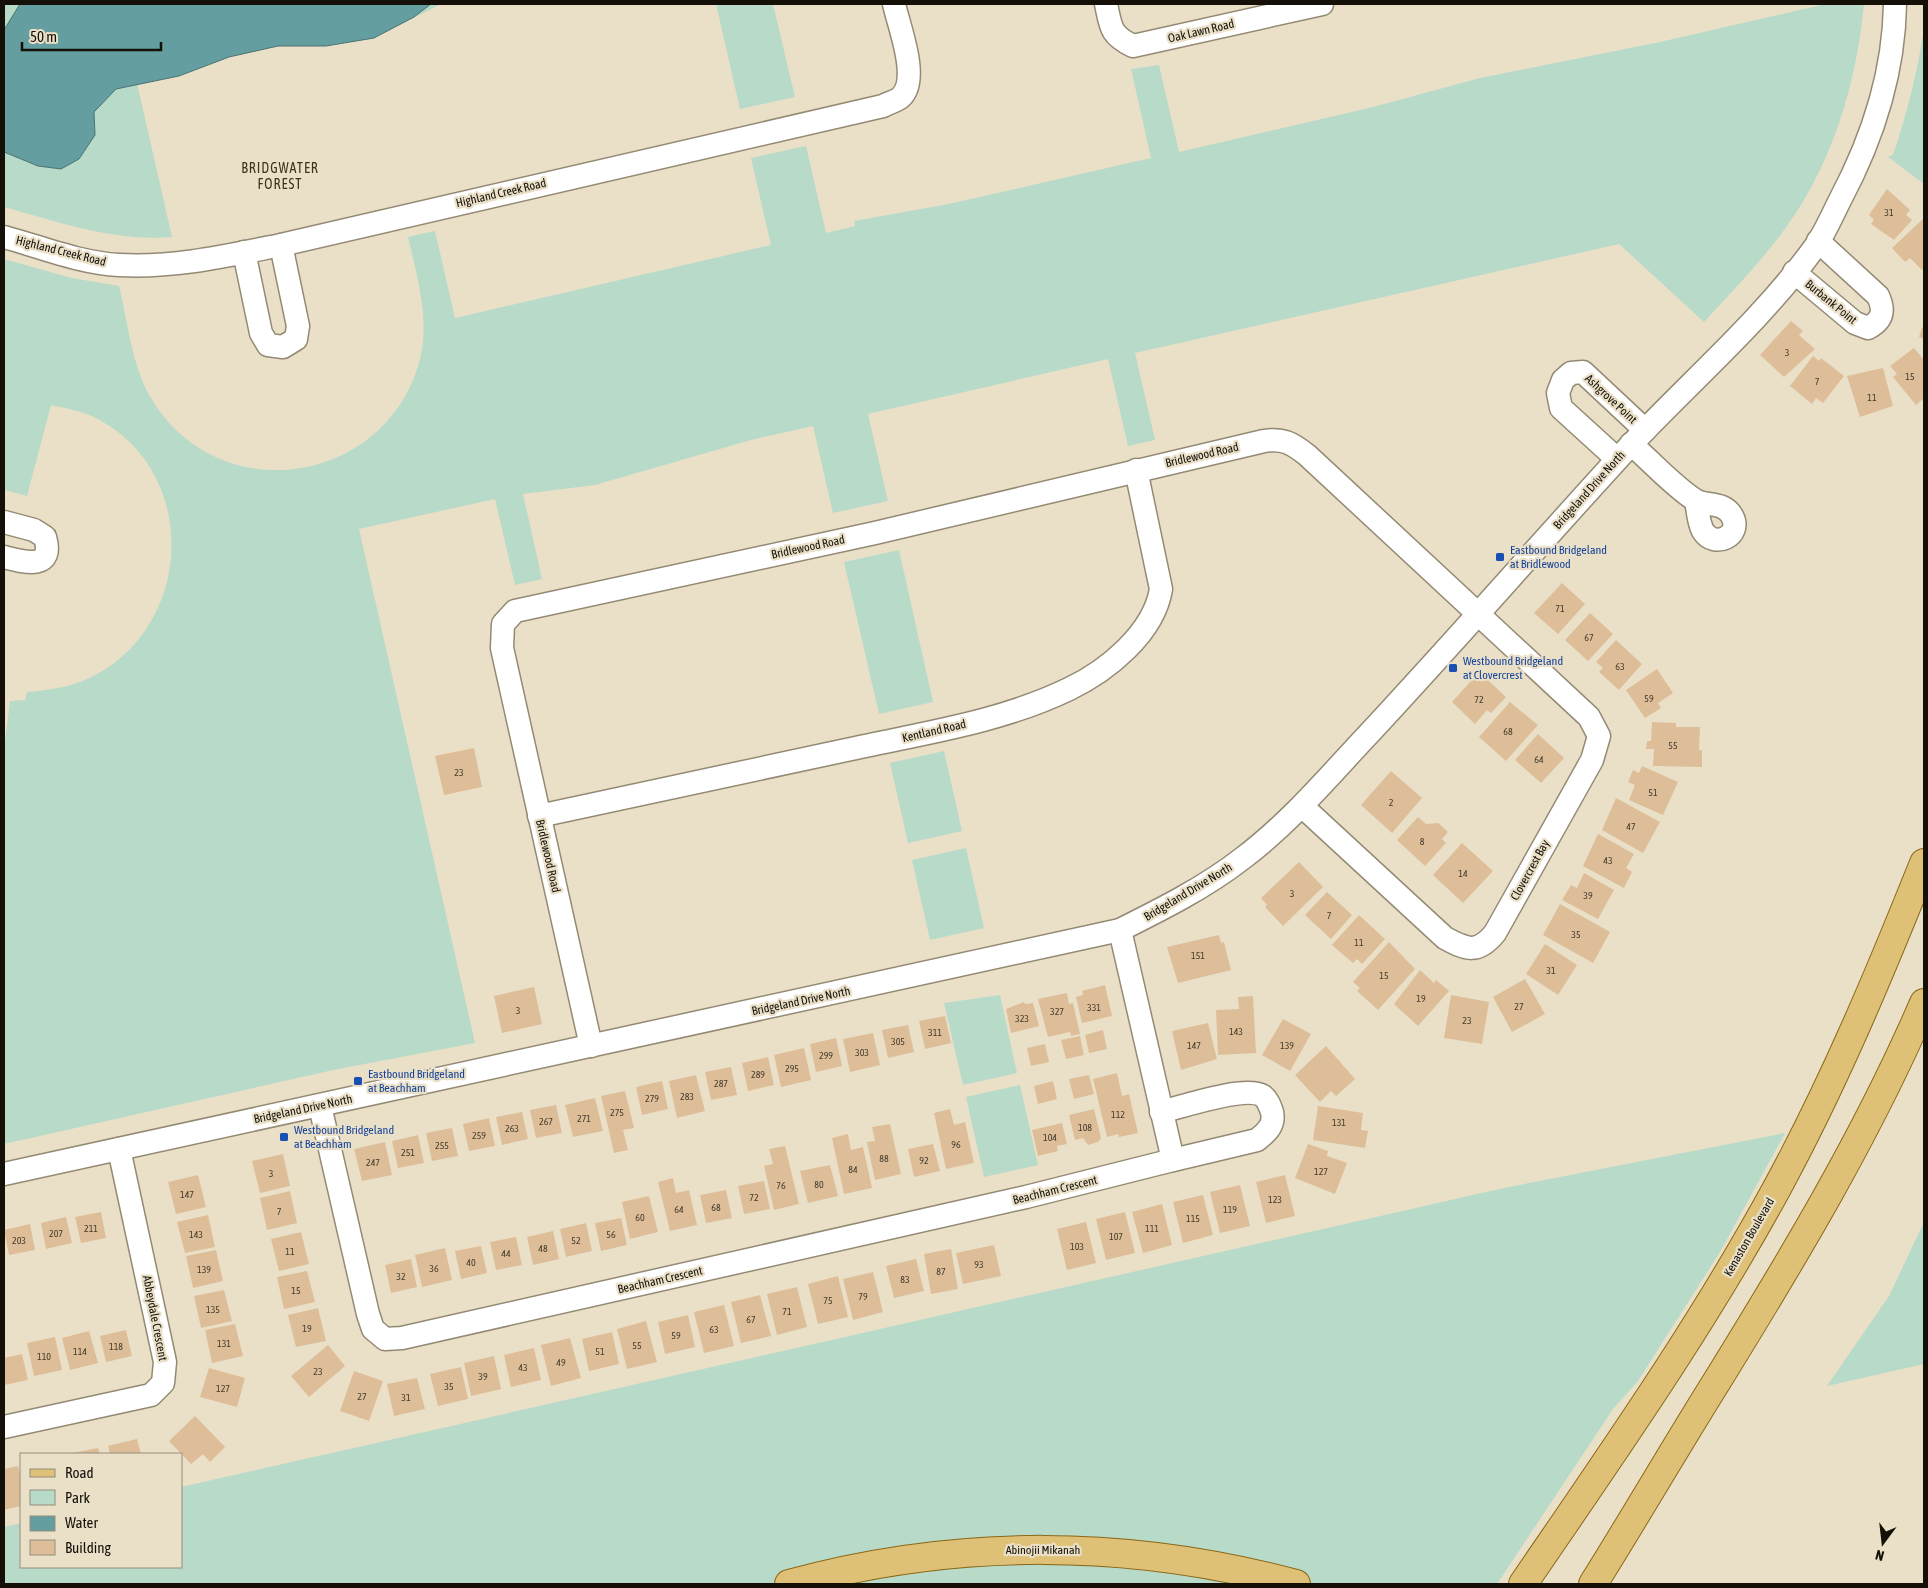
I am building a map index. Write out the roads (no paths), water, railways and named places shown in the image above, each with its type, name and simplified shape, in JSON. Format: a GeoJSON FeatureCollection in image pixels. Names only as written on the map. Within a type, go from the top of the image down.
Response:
{"type":"FeatureCollection","features":[{"type":"Feature","properties":{"kind":"main road","name":"Kenaston Boulevard"},"geometry":{"type":"LineString","coordinates":[[1523,1584],[1691,1332],[1777,1189],[1844,1052],[1924,862]]}},
{"type":"Feature","properties":{"kind":"main road"},"geometry":{"type":"LineString","coordinates":[[1593,1584],[1789,1264],[1834,1186],[1876,1108],[1924,1003]]}},
{"type":"Feature","properties":{"kind":"main road","name":"Abinojii Mikanah"},"geometry":{"type":"LineString","coordinates":[[789,1584],[865,1566],[916,1558],[1012,1550],[1064,1549],[1118,1552],[1215,1565],[1296,1584]]}},
{"type":"Feature","properties":{"kind":"street","name":"Highland Creek Road"},"geometry":{"type":"LineString","coordinates":[[4,237],[78,258],[117,265],[185,264],[281,244],[883,106],[901,97],[909,82],[909,69],[894,4]]}},
{"type":"Feature","properties":{"kind":"street","name":"Oak Lawn Road"},"geometry":{"type":"LineString","coordinates":[[1106,4],[1111,26],[1118,39],[1133,46],[1322,4]]}},
{"type":"Feature","properties":{"kind":"street","name":"Bridgeland Drive North"},"geometry":{"type":"LineString","coordinates":[[4,1174],[1120,930],[1169,906],[1242,860],[1302,807],[1631,444],[1753,319],[1794,272],[1818,242],[1862,158],[1877,117],[1888,70],[1895,4]]}},
{"type":"Feature","properties":{"kind":"street","name":"Burbank Point"},"geometry":{"type":"LineString","coordinates":[[1794,272],[1855,323],[1868,328],[1878,323],[1883,315],[1883,306],[1878,296],[1818,242]]}},
{"type":"Feature","properties":{"kind":"street"},"geometry":{"type":"LineString","coordinates":[[244,252],[261,333],[268,345],[283,347],[296,339],[298,326],[281,244]]}},
{"type":"Feature","properties":{"kind":"street","name":"Bridlewood Road"},"geometry":{"type":"LineString","coordinates":[[591,1046],[502,648],[503,624],[515,611],[875,533],[1136,470],[1277,439],[1288,441],[1307,455],[1478,614]]}},
{"type":"Feature","properties":{"kind":"street"},"geometry":{"type":"LineString","coordinates":[[1631,444],[1696,501]]}},
{"type":"Feature","properties":{"kind":"street","name":"Kentland Road"},"geometry":{"type":"LineString","coordinates":[[539,816],[921,734],[1010,713],[1071,688],[1095,674],[1119,655],[1136,638],[1159,602],[1161,589],[1136,470]]}},
{"type":"Feature","properties":{"kind":"street"},"geometry":{"type":"LineString","coordinates":[[4,522],[34,530],[45,537],[48,548],[45,556],[34,562],[28,563],[4,557]]}},
{"type":"Feature","properties":{"kind":"street","name":"Clovercrest Bay"},"geometry":{"type":"LineString","coordinates":[[1302,807],[1445,938],[1458,946],[1472,948],[1485,945],[1495,932],[1592,760],[1599,736],[1589,717],[1478,614]]}},
{"type":"Feature","properties":{"kind":"street"},"geometry":{"type":"LineString","coordinates":[[1120,930],[1173,1160]]}},
{"type":"Feature","properties":{"kind":"street","name":"Beachham Crescent"},"geometry":{"type":"LineString","coordinates":[[320,1106],[368,1314],[373,1329],[385,1339],[402,1338],[1026,1197],[1257,1140],[1268,1132],[1274,1120],[1270,1104],[1262,1095],[1245,1092],[1161,1112]]}},
{"type":"Feature","properties":{"kind":"street","name":"Abbeydale Crescent"},"geometry":{"type":"LineString","coordinates":[[4,1427],[151,1395],[163,1383],[165,1362],[119,1149]]}},
{"type":"Feature","properties":{"kind":"water"},"geometry":{"type":"Polygon","coordinates":[[[20,4],[431,4],[414,17],[374,38],[326,46],[278,46],[229,57],[179,76],[116,89],[94,112],[95,135],[79,159],[61,169],[38,166],[4,152],[4,30],[20,4]]]}},
{"type":"Feature","properties":{"kind":"place","name":"Eastbound Bridgeland at Bridlewood"},"geometry":{"type":"Point","coordinates":[1500,557]}},
{"type":"Feature","properties":{"kind":"place","name":"Westbound Bridgeland at Clovercrest"},"geometry":{"type":"Point","coordinates":[1453,668]}},
{"type":"Feature","properties":{"kind":"place","name":"Eastbound Bridgeland at Beachham"},"geometry":{"type":"Point","coordinates":[358,1081]}},
{"type":"Feature","properties":{"kind":"place","name":"Westbound Bridgeland at Beachham"},"geometry":{"type":"Point","coordinates":[284,1137]}},
{"type":"Feature","properties":{"kind":"district","name":"BRIDGWATER FOREST"},"geometry":{"type":"Point","coordinates":[280,176]}}]}
